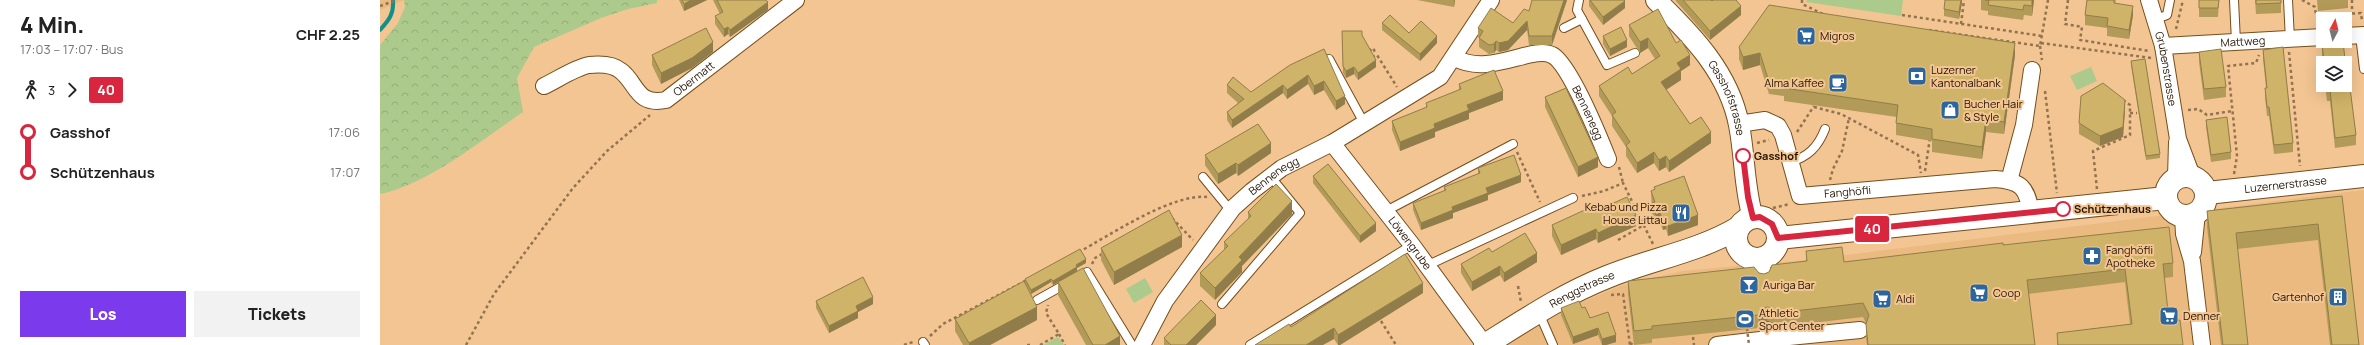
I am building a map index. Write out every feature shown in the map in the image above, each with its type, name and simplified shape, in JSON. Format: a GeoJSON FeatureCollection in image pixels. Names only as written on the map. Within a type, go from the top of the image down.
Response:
{"type":"FeatureCollection","features":[{"type":"Feature","properties":{"kind":"main road","name":"Luzernerstrasse"},"geometry":{"type":"LineString","coordinates":[[2207,194],[2364,176]]}},
{"type":"Feature","properties":{"kind":"main road"},"geometry":{"type":"LineString","coordinates":[[2184,177],[2202,183],[2207,194],[2205,205],[2190,215],[2171,209],[2166,198],[2169,185],[2184,177]]}},
{"type":"Feature","properties":{"kind":"main road"},"geometry":{"type":"LineString","coordinates":[[1778,238],[2166,198]]}},
{"type":"Feature","properties":{"kind":"main road"},"geometry":{"type":"LineString","coordinates":[[1760,217],[1772,224],[1778,238],[1772,253],[1757,264],[1737,244],[1746,223],[1760,217]]}},
{"type":"Feature","properties":{"kind":"main road","name":"Renggstrasse"},"geometry":{"type":"LineString","coordinates":[[1485,345],[1530,307],[1659,258],[1687,252],[1746,223]]}},
{"type":"Feature","properties":{"kind":"main road","name":"Renggstrasse"},"geometry":{"type":"LineString","coordinates":[[1687,252],[1757,264]]}},
{"type":"Feature","properties":{"kind":"street","name":"Obermatt"},"geometry":{"type":"LineString","coordinates":[[544,86],[587,66],[607,65],[621,71],[635,90],[651,101],[666,100],[796,0]]}},
{"type":"Feature","properties":{"kind":"street","name":"Bennenegg"},"geometry":{"type":"LineString","coordinates":[[1142,345],[1165,301],[1231,211],[1270,176],[1332,142],[1440,77],[1455,58],[1491,0]]}},
{"type":"Feature","properties":{"kind":"street","name":"Gasshofstrasse"},"geometry":{"type":"LineString","coordinates":[[1656,0],[1702,48],[1728,90],[1739,124],[1748,197],[1746,223]]}},
{"type":"Feature","properties":{"kind":"street","name":"Grubenstrasse"},"geometry":{"type":"LineString","coordinates":[[2149,0],[2156,18],[2158,51],[2178,139],[2184,177]]}},
{"type":"Feature","properties":{"kind":"street","name":"Mattweg"},"geometry":{"type":"LineString","coordinates":[[2158,51],[2236,42],[2316,38]]}},
{"type":"Feature","properties":{"kind":"street","name":"Bennenegg"},"geometry":{"type":"LineString","coordinates":[[1455,58],[1464,63],[1478,65],[1538,54],[1552,54],[1558,59],[1578,93],[1613,161]]}},
{"type":"Feature","properties":{"kind":"street"},"geometry":{"type":"LineString","coordinates":[[2009,181],[2024,125],[2037,66]]}},
{"type":"Feature","properties":{"kind":"street","name":"Fanghöfli"},"geometry":{"type":"LineString","coordinates":[[1739,124],[1760,120],[1774,123],[1781,130],[1800,196],[1995,179],[2009,181],[2027,192],[2031,213]]}},
{"type":"Feature","properties":{"kind":"street","name":"Löwengrube"},"geometry":{"type":"LineString","coordinates":[[1332,142],[1412,245],[1485,345]]}},
{"type":"Feature","properties":{"kind":"street"},"geometry":{"type":"LineString","coordinates":[[2190,215],[2184,234],[2192,261],[2202,345]]}},
{"type":"Feature","properties":{"kind":"street"},"geometry":{"type":"LineString","coordinates":[[1717,345],[1768,335],[1860,330]]}},
{"type":"Feature","properties":{"kind":"lane"},"geometry":{"type":"LineString","coordinates":[[1579,0],[1577,10],[1608,65],[1635,53]]}},
{"type":"Feature","properties":{"kind":"lane"},"geometry":{"type":"LineString","coordinates":[[2156,18],[2167,15],[2170,0]]}},
{"type":"Feature","properties":{"kind":"lane"},"geometry":{"type":"LineString","coordinates":[[2234,0],[2236,42]]}},
{"type":"Feature","properties":{"kind":"lane"},"geometry":{"type":"LineString","coordinates":[[2288,0],[2289,40]]}},
{"type":"Feature","properties":{"kind":"lane"},"geometry":{"type":"LineString","coordinates":[[1564,28],[1582,18]]}},
{"type":"Feature","properties":{"kind":"lane"},"geometry":{"type":"LineString","coordinates":[[2358,33],[2364,69]]}},
{"type":"Feature","properties":{"kind":"lane"},"geometry":{"type":"LineString","coordinates":[[1329,59],[1364,123]]}},
{"type":"Feature","properties":{"kind":"lane"},"geometry":{"type":"LineString","coordinates":[[1790,162],[1804,157],[1814,150],[1825,129]]}},
{"type":"Feature","properties":{"kind":"lane"},"geometry":{"type":"LineString","coordinates":[[1386,211],[1513,144]]}},
{"type":"Feature","properties":{"kind":"lane"},"geometry":{"type":"LineString","coordinates":[[1203,176],[1231,211]]}},
{"type":"Feature","properties":{"kind":"lane"},"geometry":{"type":"LineString","coordinates":[[1222,304],[1300,213],[1270,176]]}},
{"type":"Feature","properties":{"kind":"lane"},"geometry":{"type":"LineString","coordinates":[[1426,266],[1573,198]]}},
{"type":"Feature","properties":{"kind":"lane"},"geometry":{"type":"LineString","coordinates":[[1250,345],[1412,245]]}},
{"type":"Feature","properties":{"kind":"lane"},"geometry":{"type":"LineString","coordinates":[[1037,300],[1088,272],[1132,345]]}},
{"type":"Feature","properties":{"kind":"lane"},"geometry":{"type":"LineString","coordinates":[[1530,307],[1553,345]]}},
{"type":"Feature","properties":{"kind":"path"},"geometry":{"type":"LineString","coordinates":[[380,6],[397,0]]}},
{"type":"Feature","properties":{"kind":"path"},"geometry":{"type":"LineString","coordinates":[[1802,0],[1802,4],[1823,14],[1830,15]]}},
{"type":"Feature","properties":{"kind":"path"},"geometry":{"type":"LineString","coordinates":[[1960,24],[1964,0]]}},
{"type":"Feature","properties":{"kind":"path"},"geometry":{"type":"LineString","coordinates":[[2037,66],[2048,0]]}},
{"type":"Feature","properties":{"kind":"path"},"geometry":{"type":"LineString","coordinates":[[2068,0],[2064,24],[2082,27],[2080,40],[2137,50],[2158,51]]}},
{"type":"Feature","properties":{"kind":"path"},"geometry":{"type":"LineString","coordinates":[[2176,29],[2183,0]]}},
{"type":"Feature","properties":{"kind":"path"},"geometry":{"type":"LineString","coordinates":[[2302,0],[2315,7],[2316,16]]}},
{"type":"Feature","properties":{"kind":"path"},"geometry":{"type":"LineString","coordinates":[[2352,0],[2352,12]]}},
{"type":"Feature","properties":{"kind":"path"},"geometry":{"type":"LineString","coordinates":[[2352,13],[2361,13],[2358,33]]}},
{"type":"Feature","properties":{"kind":"path"},"geometry":{"type":"LineString","coordinates":[[1822,22],[1823,14]]}},
{"type":"Feature","properties":{"kind":"path"},"geometry":{"type":"LineString","coordinates":[[1902,16],[2042,36]]}},
{"type":"Feature","properties":{"kind":"path"},"geometry":{"type":"LineString","coordinates":[[1924,29],[2041,45],[2158,51]]}},
{"type":"Feature","properties":{"kind":"path"},"geometry":{"type":"LineString","coordinates":[[1954,41],[1955,33]]}},
{"type":"Feature","properties":{"kind":"path"},"geometry":{"type":"LineString","coordinates":[[2289,40],[2301,173]]}},
{"type":"Feature","properties":{"kind":"path"},"geometry":{"type":"LineString","coordinates":[[2234,181],[2237,156],[2228,66],[2256,63],[2260,57],[2258,41]]}},
{"type":"Feature","properties":{"kind":"path"},"geometry":{"type":"LineString","coordinates":[[1363,51],[1373,48],[1376,54]]}},
{"type":"Feature","properties":{"kind":"path"},"geometry":{"type":"LineString","coordinates":[[1370,58],[1377,55],[1406,98]]}},
{"type":"Feature","properties":{"kind":"path"},"geometry":{"type":"LineString","coordinates":[[2045,87],[2057,194]]}},
{"type":"Feature","properties":{"kind":"path"},"geometry":{"type":"LineString","coordinates":[[2097,190],[2093,152],[2130,135],[2130,105],[2117,95]]}},
{"type":"Feature","properties":{"kind":"path"},"geometry":{"type":"LineString","coordinates":[[1794,132],[1799,131],[1814,107],[1815,99]]}},
{"type":"Feature","properties":{"kind":"path"},"geometry":{"type":"LineString","coordinates":[[466,345],[494,294],[573,188],[607,151],[666,100]]}},
{"type":"Feature","properties":{"kind":"path"},"geometry":{"type":"LineString","coordinates":[[1814,107],[1849,118],[1918,155],[1923,186]]}},
{"type":"Feature","properties":{"kind":"path"},"geometry":{"type":"LineString","coordinates":[[2181,110],[2198,109],[2207,114],[2232,111]]}},
{"type":"Feature","properties":{"kind":"path"},"geometry":{"type":"LineString","coordinates":[[2130,113],[2137,113]]}},
{"type":"Feature","properties":{"kind":"path"},"geometry":{"type":"LineString","coordinates":[[1832,194],[1831,175],[1842,151],[1849,118]]}},
{"type":"Feature","properties":{"kind":"path"},"geometry":{"type":"LineString","coordinates":[[1923,186],[1931,131]]}},
{"type":"Feature","properties":{"kind":"path"},"geometry":{"type":"LineString","coordinates":[[1754,144],[1775,138]]}},
{"type":"Feature","properties":{"kind":"path"},"geometry":{"type":"LineString","coordinates":[[1513,144],[1545,210]]}},
{"type":"Feature","properties":{"kind":"path"},"geometry":{"type":"LineString","coordinates":[[1613,161],[1659,258]]}},
{"type":"Feature","properties":{"kind":"path"},"geometry":{"type":"LineString","coordinates":[[1573,198],[1604,191],[1623,183]]}},
{"type":"Feature","properties":{"kind":"path"},"geometry":{"type":"LineString","coordinates":[[1077,253],[1167,205],[1196,196],[1220,199]]}},
{"type":"Feature","properties":{"kind":"path"},"geometry":{"type":"LineString","coordinates":[[1166,221],[1172,217],[1202,249]]}},
{"type":"Feature","properties":{"kind":"path"},"geometry":{"type":"LineString","coordinates":[[1618,240],[1644,225]]}},
{"type":"Feature","properties":{"kind":"path"},"geometry":{"type":"LineString","coordinates":[[1088,272],[1095,258],[1111,250]]}},
{"type":"Feature","properties":{"kind":"path"},"geometry":{"type":"LineString","coordinates":[[924,344],[943,324],[1029,278]]}},
{"type":"Feature","properties":{"kind":"path"},"geometry":{"type":"LineString","coordinates":[[1518,286],[1530,307]]}},
{"type":"Feature","properties":{"kind":"path"},"geometry":{"type":"LineString","coordinates":[[1616,294],[1623,294],[1630,344],[1633,345]]}},
{"type":"Feature","properties":{"kind":"path"},"geometry":{"type":"LineString","coordinates":[[1046,313],[1065,345]]}},
{"type":"Feature","properties":{"kind":"path"},"geometry":{"type":"LineString","coordinates":[[1381,321],[1396,345]]}},
{"type":"Feature","properties":{"kind":"path"},"geometry":{"type":"LineString","coordinates":[[1746,325],[1749,345]]}},
{"type":"Feature","properties":{"kind":"path"},"geometry":{"type":"LineString","coordinates":[[1040,345],[1059,334]]}},
{"type":"Feature","properties":{"kind":"path"},"geometry":{"type":"LineString","coordinates":[[1693,337],[1694,345]]}},
{"type":"Feature","properties":{"kind":"shaded area"},"geometry":{"type":"Polygon","coordinates":[[[380,0],[404,0],[380,10],[380,0]]]}},
{"type":"Feature","properties":{"kind":"shaded area"},"geometry":{"type":"Polygon","coordinates":[[[2364,190],[2364,345],[1504,345],[1552,315],[1620,286],[1682,271],[1806,260],[2364,190]]]}},
{"type":"Feature","properties":{"kind":"green space"},"geometry":{"type":"Polygon","coordinates":[[[404,0],[657,0],[657,3],[628,9],[601,18],[534,47],[517,78],[523,112],[454,160],[435,171],[398,189],[380,194],[380,45],[398,23],[405,7],[404,0]]]}},
{"type":"Feature","properties":{"kind":"green space"},"geometry":{"type":"Polygon","coordinates":[[[1807,0],[1903,0],[1901,16],[1806,2],[1807,0]]]}},
{"type":"Feature","properties":{"kind":"green space"},"geometry":{"type":"Polygon","coordinates":[[[2091,67],[2097,81],[2077,90],[2070,76],[2091,67]]]}},
{"type":"Feature","properties":{"kind":"green space"},"geometry":{"type":"Polygon","coordinates":[[[1145,278],[1153,292],[1134,303],[1126,289],[1145,278]]]}},
{"type":"Feature","properties":{"kind":"green space"},"geometry":{"type":"Polygon","coordinates":[[[1058,337],[1064,345],[1043,345],[1058,337]]]}},
{"type":"Feature","properties":{"kind":"building"},"geometry":{"type":"Polygon","coordinates":[[[682,0],[691,0],[684,4],[682,0]]]}},
{"type":"Feature","properties":{"kind":"building"},"geometry":{"type":"Polygon","coordinates":[[[717,0],[766,0],[768,2],[730,30],[728,27],[724,29],[715,16],[723,12],[717,0]]]}},
{"type":"Feature","properties":{"kind":"building"},"geometry":{"type":"Polygon","coordinates":[[[1532,0],[1564,0],[1552,36],[1529,36],[1527,21],[1508,41],[1499,43],[1496,41],[1494,44],[1489,45],[1479,38],[1483,31],[1478,28],[1491,8],[1513,23],[1524,9],[1529,11],[1532,0]]]}},
{"type":"Feature","properties":{"kind":"building"},"geometry":{"type":"Polygon","coordinates":[[[1590,0],[1624,0],[1625,1],[1603,17],[1590,0]]]}},
{"type":"Feature","properties":{"kind":"building"},"geometry":{"type":"Polygon","coordinates":[[[1683,0],[1736,0],[1741,6],[1710,31],[1683,0]]]}},
{"type":"Feature","properties":{"kind":"building"},"geometry":{"type":"Polygon","coordinates":[[[1945,0],[1961,0],[1959,12],[1944,9],[1945,0]]]}},
{"type":"Feature","properties":{"kind":"building"},"geometry":{"type":"Polygon","coordinates":[[[1989,0],[2032,0],[2032,6],[2024,5],[2023,10],[1988,5],[1989,0]]]}},
{"type":"Feature","properties":{"kind":"building"},"geometry":{"type":"Polygon","coordinates":[[[2087,0],[2114,0],[2114,3],[2133,6],[2129,30],[2107,26],[2108,18],[2085,15],[2087,0]]]}},
{"type":"Feature","properties":{"kind":"building"},"geometry":{"type":"Polygon","coordinates":[[[2199,0],[2219,0],[2218,8],[2199,8],[2199,0]]]}},
{"type":"Feature","properties":{"kind":"building"},"geometry":{"type":"Polygon","coordinates":[[[2256,0],[2281,0],[2281,3],[2256,4],[2256,0]]]}},
{"type":"Feature","properties":{"kind":"building"},"geometry":{"type":"Polygon","coordinates":[[[1769,5],[2015,43],[2004,122],[1986,119],[1982,147],[1932,139],[1932,129],[1896,123],[1898,105],[1784,88],[1784,84],[1769,82],[1760,53],[1743,57],[1739,47],[1769,5]]]}},
{"type":"Feature","properties":{"kind":"building"},"geometry":{"type":"Polygon","coordinates":[[[1658,9],[1676,43],[1681,40],[1690,55],[1677,63],[1681,69],[1661,82],[1690,124],[1701,117],[1711,132],[1669,161],[1666,156],[1659,160],[1654,152],[1637,163],[1626,145],[1630,142],[1612,115],[1616,112],[1599,86],[1628,67],[1632,74],[1660,56],[1648,38],[1640,42],[1629,25],[1658,9]]]}},
{"type":"Feature","properties":{"kind":"building"},"geometry":{"type":"Polygon","coordinates":[[[1390,15],[1409,33],[1421,21],[1437,36],[1420,54],[1382,23],[1390,15]]]}},
{"type":"Feature","properties":{"kind":"building"},"geometry":{"type":"Polygon","coordinates":[[[1621,27],[1627,40],[1610,49],[1603,36],[1621,27]]]}},
{"type":"Feature","properties":{"kind":"building"},"geometry":{"type":"Polygon","coordinates":[[[706,28],[713,42],[692,58],[661,73],[652,55],[706,28]]]}},
{"type":"Feature","properties":{"kind":"building"},"geometry":{"type":"Polygon","coordinates":[[[1342,31],[1362,31],[1362,35],[1376,60],[1358,73],[1354,67],[1346,71],[1343,66],[1342,31]]]}},
{"type":"Feature","properties":{"kind":"building"},"geometry":{"type":"Polygon","coordinates":[[[2283,47],[2293,143],[2274,145],[2269,107],[2267,107],[2265,88],[2267,88],[2263,50],[2283,47]]]}},
{"type":"Feature","properties":{"kind":"building"},"geometry":{"type":"Polygon","coordinates":[[[2322,48],[2344,48],[2345,56],[2323,56],[2322,48]]]}},
{"type":"Feature","properties":{"kind":"building"},"geometry":{"type":"Polygon","coordinates":[[[1324,49],[1345,96],[1336,101],[1324,81],[1314,86],[1308,75],[1287,90],[1283,85],[1232,120],[1227,112],[1244,99],[1227,85],[1233,77],[1251,92],[1290,65],[1324,49]]]}},
{"type":"Feature","properties":{"kind":"building"},"geometry":{"type":"Polygon","coordinates":[[[2221,49],[2226,87],[2204,89],[2199,52],[2221,49]]]}},
{"type":"Feature","properties":{"kind":"building"},"geometry":{"type":"Polygon","coordinates":[[[2145,59],[2160,154],[2146,156],[2131,61],[2145,59]]]}},
{"type":"Feature","properties":{"kind":"building"},"geometry":{"type":"Polygon","coordinates":[[[1494,70],[1503,91],[1467,105],[1469,110],[1434,124],[1435,128],[1400,142],[1392,121],[1427,107],[1426,103],[1461,89],[1459,84],[1494,70]]]}},
{"type":"Feature","properties":{"kind":"building"},"geometry":{"type":"Polygon","coordinates":[[[2103,83],[2125,100],[2123,127],[2100,136],[2079,123],[2081,96],[2103,83]]]}},
{"type":"Feature","properties":{"kind":"building"},"geometry":{"type":"Polygon","coordinates":[[[1566,88],[1598,157],[1578,167],[1545,97],[1566,88]]]}},
{"type":"Feature","properties":{"kind":"building"},"geometry":{"type":"Polygon","coordinates":[[[2330,92],[2351,92],[2356,135],[2335,138],[2330,92]]]}},
{"type":"Feature","properties":{"kind":"building"},"geometry":{"type":"Polygon","coordinates":[[[2227,117],[2231,152],[2211,155],[2206,120],[2227,117]]]}},
{"type":"Feature","properties":{"kind":"building"},"geometry":{"type":"Polygon","coordinates":[[[1258,124],[1271,143],[1238,165],[1236,163],[1218,174],[1205,155],[1258,124]]]}},
{"type":"Feature","properties":{"kind":"building"},"geometry":{"type":"Polygon","coordinates":[[[1514,155],[1521,175],[1486,188],[1488,193],[1452,207],[1453,210],[1421,223],[1413,203],[1446,190],[1444,187],[1480,173],[1478,168],[1514,155]]]}},
{"type":"Feature","properties":{"kind":"building"},"geometry":{"type":"Polygon","coordinates":[[[1328,164],[1376,223],[1360,236],[1313,176],[1328,164]]]}},
{"type":"Feature","properties":{"kind":"building"},"geometry":{"type":"Polygon","coordinates":[[[1684,176],[1698,215],[1668,226],[1666,219],[1663,220],[1660,213],[1656,215],[1652,203],[1655,202],[1651,191],[1655,189],[1654,187],[1684,176]]]}},
{"type":"Feature","properties":{"kind":"building"},"geometry":{"type":"Polygon","coordinates":[[[1276,184],[1292,201],[1239,257],[1242,260],[1215,288],[1200,273],[1228,246],[1224,242],[1251,216],[1248,212],[1276,184]]]}},
{"type":"Feature","properties":{"kind":"building","name":"Gartenhof"},"geometry":{"type":"Polygon","coordinates":[[[2342,196],[2359,345],[2332,345],[2318,224],[2236,233],[2248,345],[2223,345],[2207,211],[2342,196]]]}},
{"type":"Feature","properties":{"kind":"building"},"geometry":{"type":"Polygon","coordinates":[[[1627,197],[1636,215],[1598,233],[1596,229],[1561,245],[1552,225],[1589,208],[1591,213],[1627,197]]]}},
{"type":"Feature","properties":{"kind":"building"},"geometry":{"type":"Polygon","coordinates":[[[1169,210],[1182,235],[1114,272],[1101,248],[1169,210]]]}},
{"type":"Feature","properties":{"kind":"building"},"geometry":{"type":"Polygon","coordinates":[[[2169,227],[2173,263],[2163,264],[2169,321],[2180,320],[2183,345],[2058,345],[2057,333],[2132,324],[2125,269],[2027,280],[2035,345],[1868,345],[1866,324],[1869,315],[1863,303],[1777,313],[1772,308],[1767,307],[1762,309],[1759,315],[1652,326],[1652,329],[1634,331],[1628,281],[1754,267],[1759,273],[1764,274],[1769,272],[1772,265],[1807,261],[1806,251],[1842,247],[1844,262],[2003,243],[2003,245],[2169,227]]]}},
{"type":"Feature","properties":{"kind":"building"},"geometry":{"type":"Polygon","coordinates":[[[1525,233],[1537,253],[1504,273],[1500,266],[1472,282],[1461,264],[1489,248],[1492,252],[1525,233]]]}},
{"type":"Feature","properties":{"kind":"building"},"geometry":{"type":"Polygon","coordinates":[[[1080,249],[1086,259],[1076,265],[1077,267],[1053,281],[1051,279],[1031,290],[1025,279],[1080,249]]]}},
{"type":"Feature","properties":{"kind":"building"},"geometry":{"type":"Polygon","coordinates":[[[1405,254],[1423,283],[1338,335],[1334,328],[1306,345],[1255,345],[1289,324],[1291,327],[1405,254]]]}},
{"type":"Feature","properties":{"kind":"building"},"geometry":{"type":"Polygon","coordinates":[[[1083,268],[1120,336],[1105,345],[1093,345],[1058,282],[1083,268]]]}},
{"type":"Feature","properties":{"kind":"building"},"geometry":{"type":"Polygon","coordinates":[[[863,277],[873,297],[856,306],[858,311],[829,326],[816,301],[863,277]]]}},
{"type":"Feature","properties":{"kind":"building"},"geometry":{"type":"Polygon","coordinates":[[[1024,281],[1037,307],[969,343],[955,319],[1024,281]]]}},
{"type":"Feature","properties":{"kind":"building"},"geometry":{"type":"Polygon","coordinates":[[[1201,300],[1216,315],[1186,345],[1171,345],[1164,338],[1201,300]]]}},
{"type":"Feature","properties":{"kind":"building"},"geometry":{"type":"Polygon","coordinates":[[[1579,301],[1582,308],[1585,307],[1590,318],[1608,312],[1616,335],[1602,339],[1598,328],[1573,337],[1561,308],[1579,301]]]}},
{"type":"Feature","properties":{"kind":"waterway"},"geometry":{"type":"LineString","coordinates":[[380,30],[390,16],[393,9],[393,0]]}},
{"type":"Feature","properties":{"kind":"bus line","name":"40"},"geometry":{"type":"LineString","coordinates":[[1743,156],[1748,197],[1753,218],[1760,217],[1767,220],[1776,230],[1778,238],[1802,237],[2063,209]]}},
{"type":"Feature","properties":{"kind":"place","name":"Migros"},"geometry":{"type":"Point","coordinates":[1806,36]}},
{"type":"Feature","properties":{"kind":"place","name":"Luzerner Kantonalbank"},"geometry":{"type":"Point","coordinates":[1917,76]}},
{"type":"Feature","properties":{"kind":"place","name":"Alma Kaffee"},"geometry":{"type":"Point","coordinates":[1838,83]}},
{"type":"Feature","properties":{"kind":"place","name":"Bucher Hair & Style"},"geometry":{"type":"Point","coordinates":[1950,110]}},
{"type":"Feature","properties":{"kind":"place","name":"Gasshof"},"geometry":{"type":"Point","coordinates":[1743,156]}},
{"type":"Feature","properties":{"kind":"place","name":"Schützenhaus"},"geometry":{"type":"Point","coordinates":[2063,209]}},
{"type":"Feature","properties":{"kind":"place","name":"Kebab und Pizza House Littau"},"geometry":{"type":"Point","coordinates":[1681,213]}},
{"type":"Feature","properties":{"kind":"place","name":"Fanghöfli Apotheke"},"geometry":{"type":"Point","coordinates":[2092,256]}},
{"type":"Feature","properties":{"kind":"place","name":"Auriga Bar"},"geometry":{"type":"Point","coordinates":[1749,285]}},
{"type":"Feature","properties":{"kind":"place","name":"Coop"},"geometry":{"type":"Point","coordinates":[1979,293]}},
{"type":"Feature","properties":{"kind":"place","name":"Gartenhof"},"geometry":{"type":"Point","coordinates":[2338,297]}},
{"type":"Feature","properties":{"kind":"place","name":"Aldi"},"geometry":{"type":"Point","coordinates":[1882,299]}},
{"type":"Feature","properties":{"kind":"place","name":"Denner"},"geometry":{"type":"Point","coordinates":[2169,316]}},
{"type":"Feature","properties":{"kind":"place","name":"Athletic Sport Center"},"geometry":{"type":"Point","coordinates":[1745,319]}}]}
